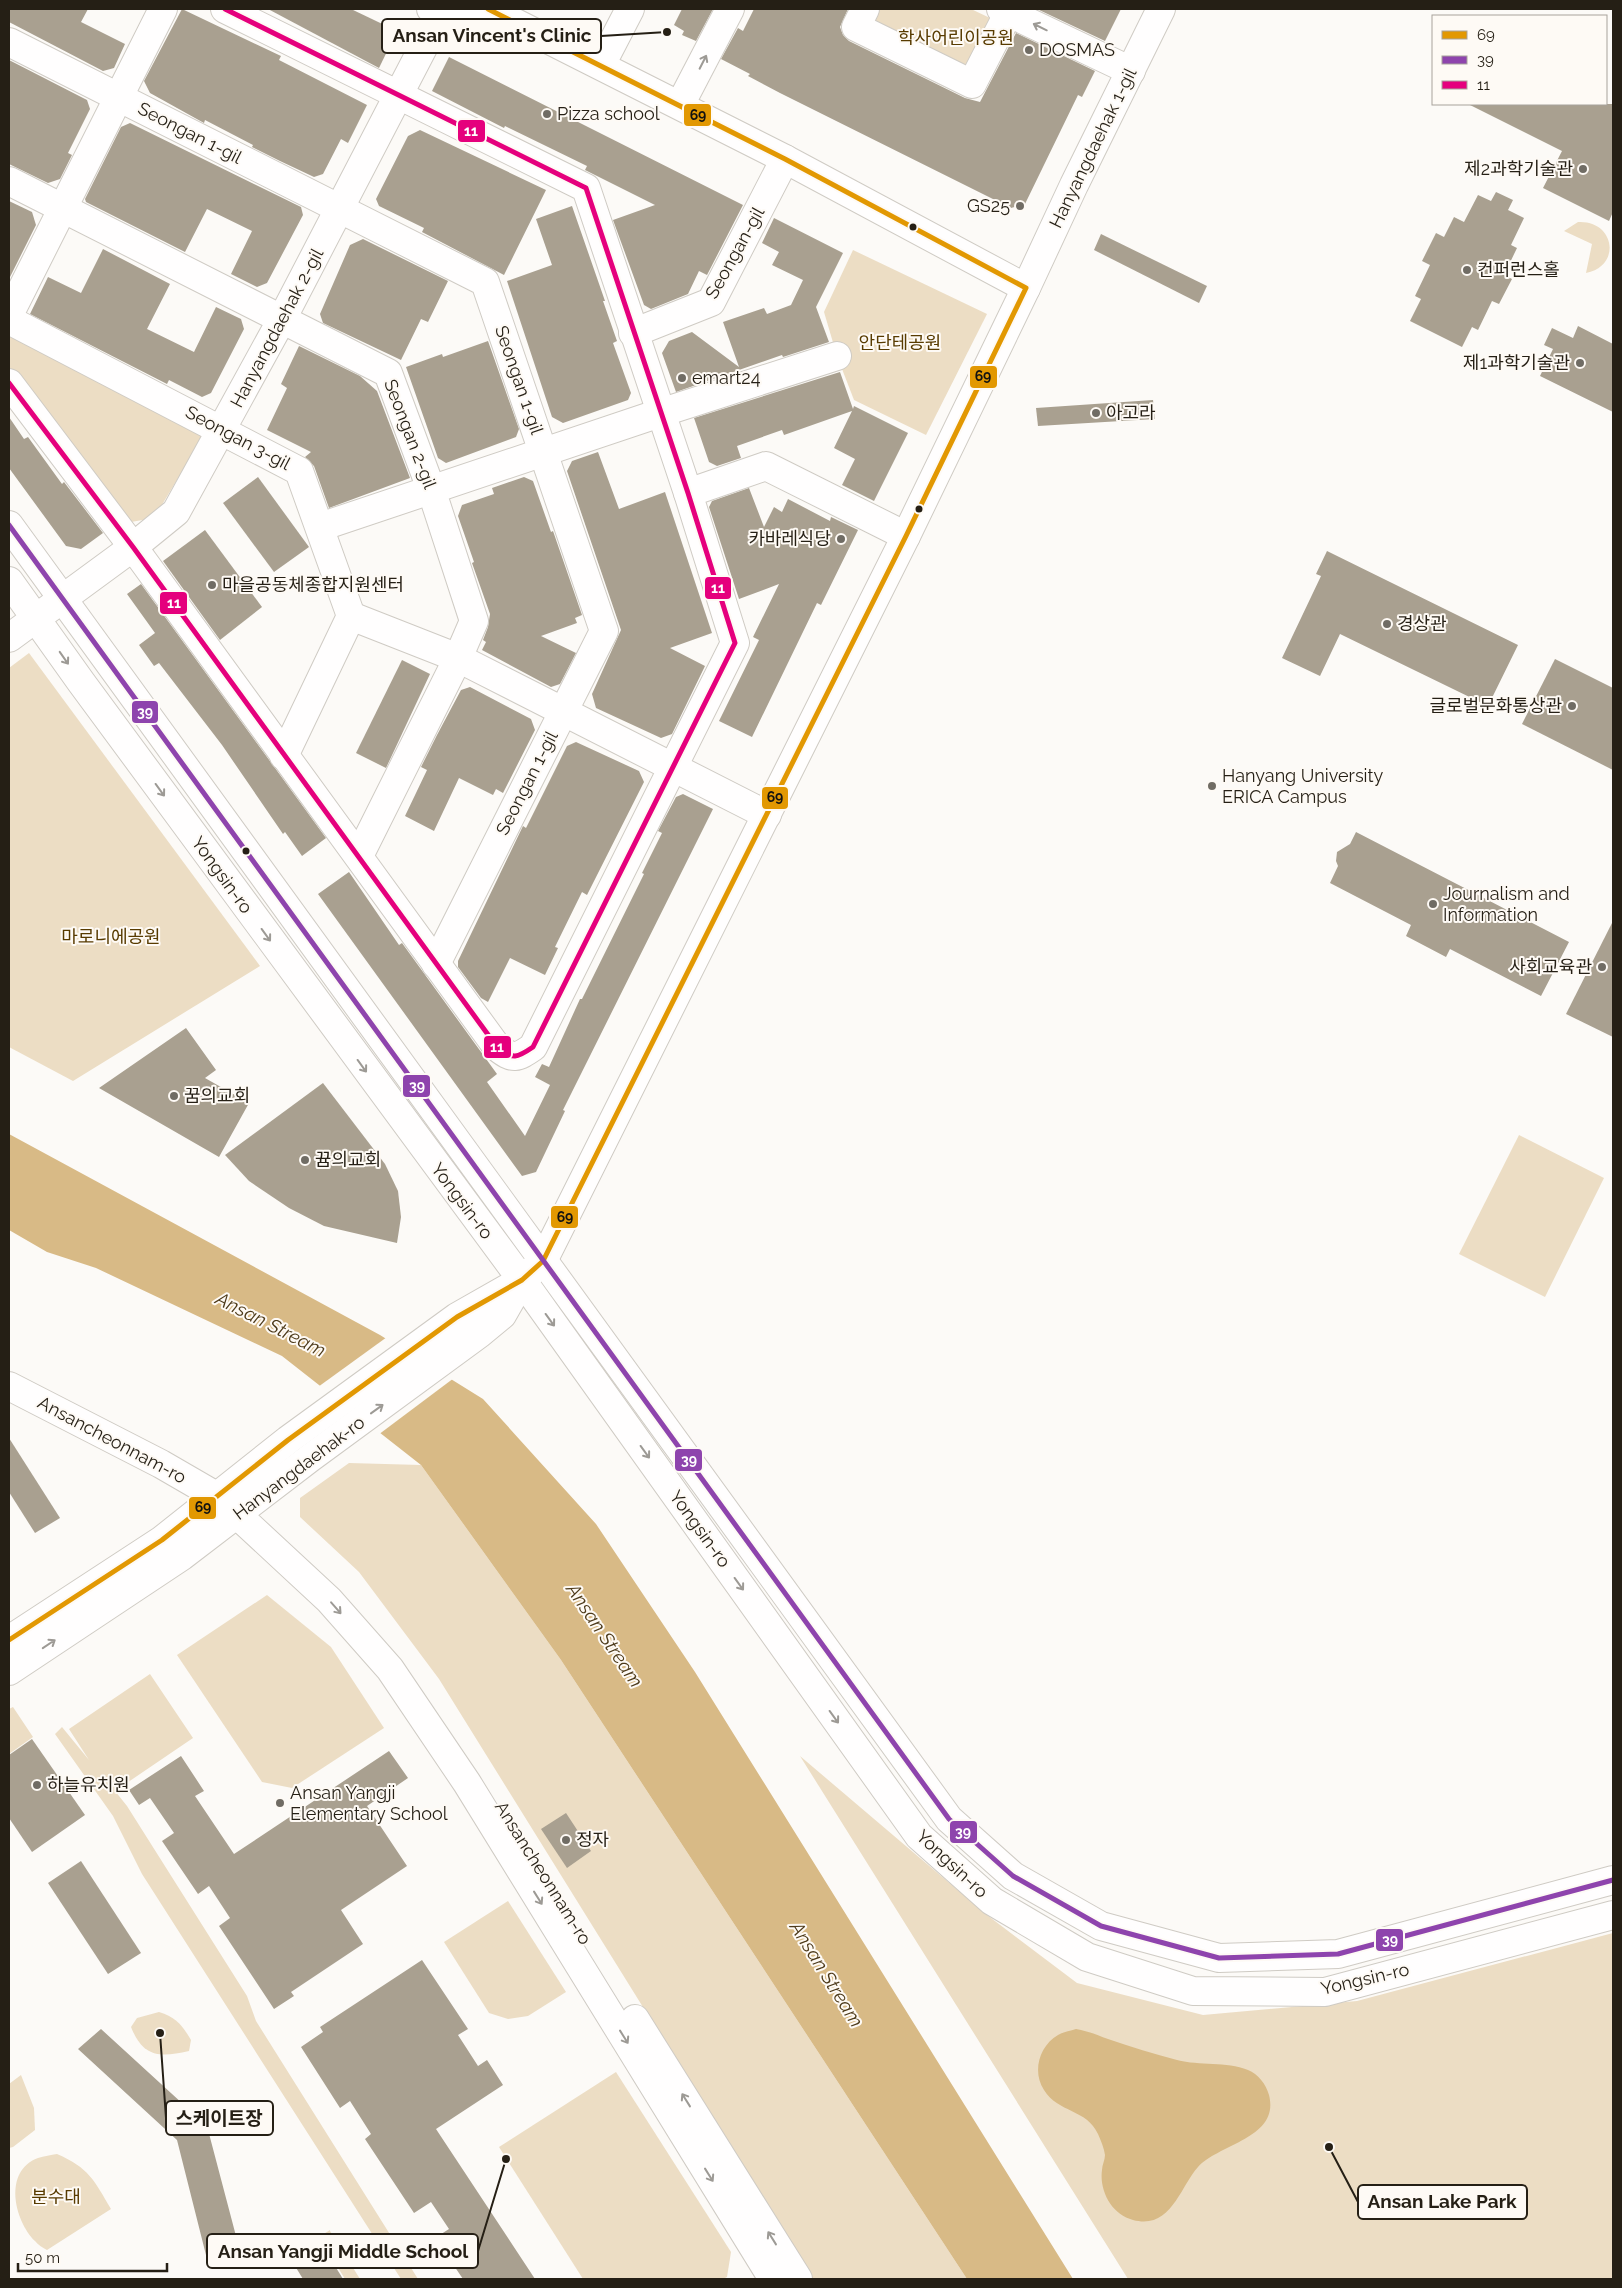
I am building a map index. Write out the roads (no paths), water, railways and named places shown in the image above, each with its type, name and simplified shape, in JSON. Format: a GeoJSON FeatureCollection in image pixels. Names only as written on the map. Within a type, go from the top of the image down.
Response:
{"type":"FeatureCollection","features":[{"type":"Feature","properties":{"kind":"street"},"geometry":{"type":"LineString","coordinates":[[9,315],[163,9]]}},
{"type":"Feature","properties":{"kind":"street"},"geometry":{"type":"LineString","coordinates":[[9,383],[133,547],[497,1047],[508,1056],[519,1056],[533,1047],[734,644],[688,493],[586,188],[225,9]]}},
{"type":"Feature","properties":{"kind":"street"},"geometry":{"type":"LineString","coordinates":[[435,12],[456,17],[471,9]]}},
{"type":"Feature","properties":{"kind":"street"},"geometry":{"type":"LineString","coordinates":[[488,9],[785,159],[1026,288]]}},
{"type":"Feature","properties":{"kind":"street"},"geometry":{"type":"LineString","coordinates":[[601,65],[630,9]]}},
{"type":"Feature","properties":{"kind":"street"},"geometry":{"type":"LineString","coordinates":[[680,105],[730,9]]}},
{"type":"Feature","properties":{"kind":"street"},"geometry":{"type":"LineString","coordinates":[[865,9],[856,27],[972,84],[1005,10],[1131,71]]}},
{"type":"Feature","properties":{"kind":"street","name":"Hanyangdaehak 1-gil"},"geometry":{"type":"LineString","coordinates":[[1026,288],[1074,184],[1161,9]]}},
{"type":"Feature","properties":{"kind":"street","name":"Hanyangdaehak 2-gil"},"geometry":{"type":"LineString","coordinates":[[9,638],[133,547],[176,512],[223,429],[340,208],[398,95],[435,12]]}},
{"type":"Feature","properties":{"kind":"street","name":"Seongan 1-gil"},"geometry":{"type":"LineString","coordinates":[[9,42],[485,282],[604,631],[436,964]]}},
{"type":"Feature","properties":{"kind":"street","name":"Seongan-gil"},"geometry":{"type":"LineString","coordinates":[[633,333],[711,302],[785,159]]}},
{"type":"Feature","properties":{"kind":"street","name":"Seongan 2-gil"},"geometry":{"type":"LineString","coordinates":[[9,181],[388,373],[431,489],[474,621],[458,658],[359,856]]}},
{"type":"Feature","properties":{"kind":"street","name":"Hanyangdaehak-ro"},"geometry":{"type":"LineString","coordinates":[[9,1671],[182,1556],[288,1440],[456,1317],[522,1280],[543,1261],[906,536],[1026,288]]}},
{"type":"Feature","properties":{"kind":"street","name":"Seongan 3-gil"},"geometry":{"type":"LineString","coordinates":[[9,320],[223,429],[299,471],[351,616]]}},
{"type":"Feature","properties":{"kind":"street"},"geometry":{"type":"LineString","coordinates":[[320,527],[544,451],[837,356]]}},
{"type":"Feature","properties":{"kind":"street"},"geometry":{"type":"LineString","coordinates":[[688,493],[766,466],[906,536]]}},
{"type":"Feature","properties":{"kind":"street","name":"Yongsin-ro"},"geometry":{"type":"LineString","coordinates":[[9,525],[949,1819],[1013,1876],[1101,1926],[1219,1958],[1338,1954],[1613,1880]]}},
{"type":"Feature","properties":{"kind":"street","name":"Yongsin-ro"},"geometry":{"type":"LineString","coordinates":[[9,581],[522,1280],[919,1836],[992,1902],[1087,1957],[1193,1991],[1325,1992],[1613,1915]]}},
{"type":"Feature","properties":{"kind":"street"},"geometry":{"type":"LineString","coordinates":[[284,756],[351,616],[458,658],[767,815]]}},
{"type":"Feature","properties":{"kind":"street","name":"Hanyangdaehak-ro"},"geometry":{"type":"LineString","coordinates":[[9,1640],[162,1540],[310,1458],[502,1315],[522,1280]]}},
{"type":"Feature","properties":{"kind":"street","name":"Ansancheonnam-ro"},"geometry":{"type":"LineString","coordinates":[[9,1386],[161,1464],[283,1537],[342,1587],[402,1658],[519,1834],[784,2277]]}},
{"type":"Feature","properties":{"kind":"water","name":"Ansan Stream"},"geometry":{"type":"Polygon","coordinates":[[[9,1134],[380,1335],[483,1399],[596,1524],[695,1672],[1073,2279],[967,2279],[561,1660],[421,1465],[282,1356],[96,1268],[47,1252],[9,1230],[9,1134]]]}},
{"type":"Feature","properties":{"kind":"water"},"geometry":{"type":"Polygon","coordinates":[[[1076,2029],[1177,2060],[1231,2065],[1248,2070],[1264,2083],[1268,2091],[1270,2109],[1266,2121],[1246,2138],[1208,2159],[1198,2167],[1166,2213],[1157,2219],[1146,2221],[1133,2220],[1126,2217],[1113,2208],[1105,2194],[1102,2168],[1105,2155],[1098,2134],[1093,2126],[1080,2115],[1057,2103],[1040,2083],[1038,2075],[1039,2060],[1046,2046],[1058,2035],[1076,2029]]]}},
{"type":"Feature","properties":{"kind":"place","name":"Ansan Vincent's Clinic"},"geometry":{"type":"Point","coordinates":[667,32]}},
{"type":"Feature","properties":{"kind":"place","name":"DOSMAS"},"geometry":{"type":"Point","coordinates":[1029,50]}},
{"type":"Feature","properties":{"kind":"place","name":"Pizza school"},"geometry":{"type":"Point","coordinates":[547,114]}},
{"type":"Feature","properties":{"kind":"place","name":"제2과학기술관"},"geometry":{"type":"Point","coordinates":[1583,169]}},
{"type":"Feature","properties":{"kind":"place","name":"GS25"},"geometry":{"type":"Point","coordinates":[1020,206]}},
{"type":"Feature","properties":{"kind":"place","name":"컨퍼런스홀"},"geometry":{"type":"Point","coordinates":[1467,270]}},
{"type":"Feature","properties":{"kind":"place","name":"제1과학기술관"},"geometry":{"type":"Point","coordinates":[1580,363]}},
{"type":"Feature","properties":{"kind":"place","name":"emart24"},"geometry":{"type":"Point","coordinates":[682,378]}},
{"type":"Feature","properties":{"kind":"place","name":"아고라"},"geometry":{"type":"Point","coordinates":[1096,413]}},
{"type":"Feature","properties":{"kind":"place","name":"카바레식당"},"geometry":{"type":"Point","coordinates":[841,539]}},
{"type":"Feature","properties":{"kind":"place","name":"마을공동체종합지원센터"},"geometry":{"type":"Point","coordinates":[212,585]}},
{"type":"Feature","properties":{"kind":"place","name":"경상관"},"geometry":{"type":"Point","coordinates":[1387,624]}},
{"type":"Feature","properties":{"kind":"place","name":"글로벌문화통상관"},"geometry":{"type":"Point","coordinates":[1572,706]}},
{"type":"Feature","properties":{"kind":"place","name":"Hanyang University ERICA Campus"},"geometry":{"type":"Point","coordinates":[1212,786]}},
{"type":"Feature","properties":{"kind":"place","name":"Journalism and Information"},"geometry":{"type":"Point","coordinates":[1433,904]}},
{"type":"Feature","properties":{"kind":"place","name":"사회교육관"},"geometry":{"type":"Point","coordinates":[1602,967]}},
{"type":"Feature","properties":{"kind":"place","name":"꿈의교회"},"geometry":{"type":"Point","coordinates":[174,1096]}},
{"type":"Feature","properties":{"kind":"place","name":"뀸의교회"},"geometry":{"type":"Point","coordinates":[305,1160]}},
{"type":"Feature","properties":{"kind":"place","name":"하늘유치원"},"geometry":{"type":"Point","coordinates":[37,1785]}},
{"type":"Feature","properties":{"kind":"place","name":"Ansan Yangji Elementary School"},"geometry":{"type":"Point","coordinates":[280,1803]}},
{"type":"Feature","properties":{"kind":"place","name":"정자"},"geometry":{"type":"Point","coordinates":[566,1840]}},
{"type":"Feature","properties":{"kind":"place","name":"스케이트장"},"geometry":{"type":"Point","coordinates":[160,2033]}},
{"type":"Feature","properties":{"kind":"place","name":"Ansan Lake Park"},"geometry":{"type":"Point","coordinates":[1329,2147]}},
{"type":"Feature","properties":{"kind":"place","name":"Ansan Yangji Middle School"},"geometry":{"type":"Point","coordinates":[506,2159]}},
{"type":"Feature","properties":{"kind":"park label","name":"학사어린이공원"},"geometry":{"type":"Point","coordinates":[956,38]}},
{"type":"Feature","properties":{"kind":"park label","name":"안단테공원"},"geometry":{"type":"Point","coordinates":[900,343]}},
{"type":"Feature","properties":{"kind":"park label","name":"마로니에공원"},"geometry":{"type":"Point","coordinates":[111,937]}},
{"type":"Feature","properties":{"kind":"park label","name":"분수대"},"geometry":{"type":"Point","coordinates":[56,2197]}}]}
